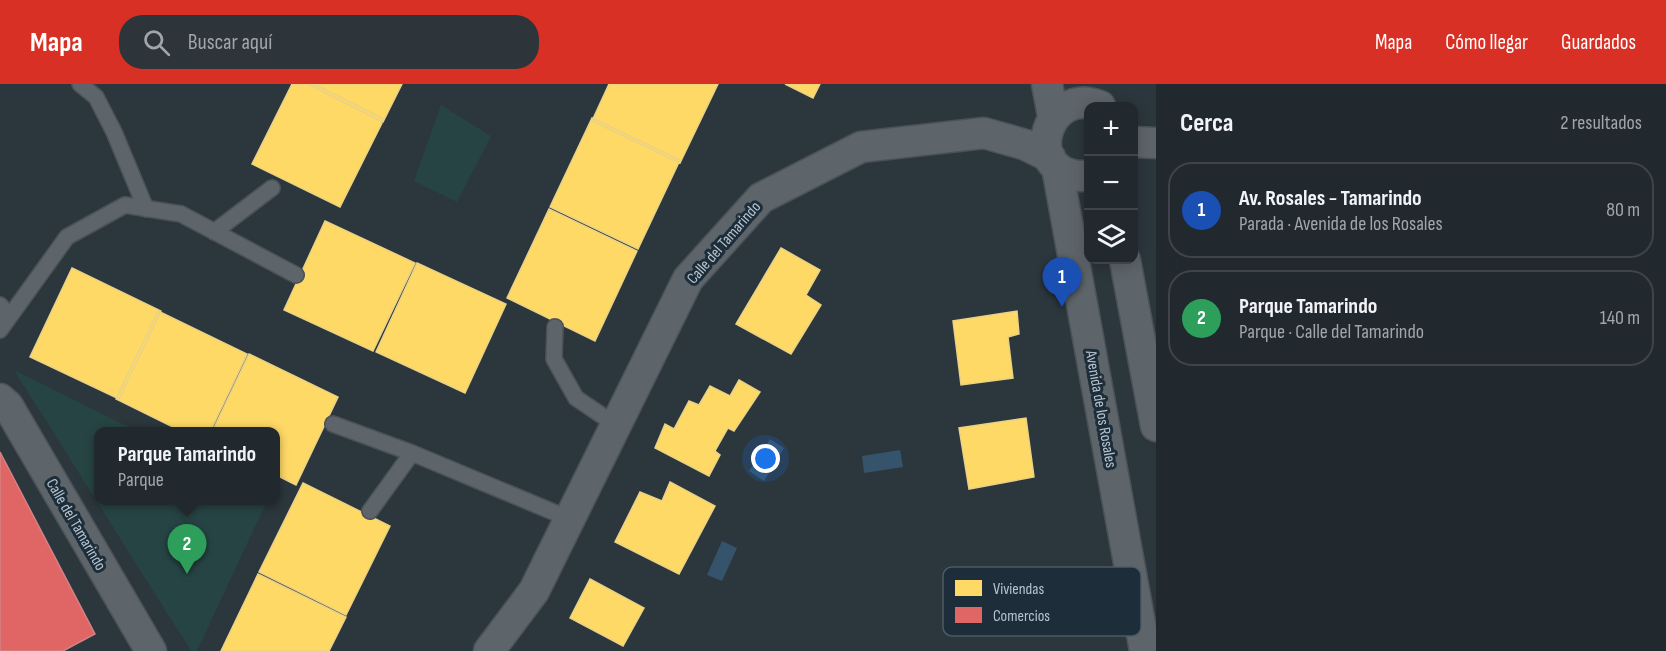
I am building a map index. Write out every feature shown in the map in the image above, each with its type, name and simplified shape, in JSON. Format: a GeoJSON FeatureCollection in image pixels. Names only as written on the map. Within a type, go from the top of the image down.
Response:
{"type":"FeatureCollection","features":[{"type":"Feature","properties":{"kind":"street"},"geometry":{"type":"LineString","coordinates":[[1047,84],[1053,116]]}},
{"type":"Feature","properties":{"kind":"street"},"geometry":{"type":"LineString","coordinates":[[1100,84],[1105,102]]}},
{"type":"Feature","properties":{"kind":"street"},"geometry":{"type":"LineString","coordinates":[[1053,116],[1062,108],[1073,103],[1084,102]]}},
{"type":"Feature","properties":{"kind":"street","name":"Avenida de los Rosales"},"geometry":{"type":"LineString","coordinates":[[1053,116],[1045,136],[1046,147],[1054,162],[1130,567]]}},
{"type":"Feature","properties":{"kind":"street","name":"Calle del Tamarindo"},"geometry":{"type":"LineString","coordinates":[[489,651],[534,591],[688,279],[760,198],[861,147],[984,133],[1026,146],[1054,162],[1067,173],[1084,176]]}},
{"type":"Feature","properties":{"kind":"street"},"geometry":{"type":"LineString","coordinates":[[1138,142],[1156,143]]}},
{"type":"Feature","properties":{"kind":"street"},"geometry":{"type":"LineString","coordinates":[[1126,264],[1153,389],[1156,426]]}},
{"type":"Feature","properties":{"kind":"street"},"geometry":{"type":"LineString","coordinates":[[1100,399],[1153,389]]}},
{"type":"Feature","properties":{"kind":"street","name":"Calle del Tamarindo"},"geometry":{"type":"LineString","coordinates":[[0,399],[8,406],[151,651]]}},
{"type":"Feature","properties":{"kind":"street","name":"Avenida de los Rosales"},"geometry":{"type":"LineString","coordinates":[[1141,629],[1145,651]]}},
{"type":"Feature","properties":{"kind":"lane"},"geometry":{"type":"LineString","coordinates":[[80,84],[96,97],[114,132],[146,208]]}},
{"type":"Feature","properties":{"kind":"lane"},"geometry":{"type":"LineString","coordinates":[[214,232],[272,188]]}},
{"type":"Feature","properties":{"kind":"lane"},"geometry":{"type":"LineString","coordinates":[[0,330],[5,310],[67,237],[126,205],[181,214],[296,275]]}},
{"type":"Feature","properties":{"kind":"lane"},"geometry":{"type":"LineString","coordinates":[[555,327],[554,359],[576,398],[616,425]]}},
{"type":"Feature","properties":{"kind":"lane"},"geometry":{"type":"LineString","coordinates":[[333,424],[412,453],[570,519]]}},
{"type":"Feature","properties":{"kind":"lane"},"geometry":{"type":"LineString","coordinates":[[370,511],[412,453]]}},
{"type":"Feature","properties":{"kind":"green space"},"geometry":{"type":"Polygon","coordinates":[[[441,105],[491,136],[457,202],[414,181],[441,105]]]}},
{"type":"Feature","properties":{"kind":"green space"},"geometry":{"type":"Polygon","coordinates":[[[14,370],[129,427],[94,427],[94,497],[14,370]]]}},
{"type":"Feature","properties":{"kind":"green space"},"geometry":{"type":"Polygon","coordinates":[[[99,505],[265,505],[197,651],[191,651],[99,505]]]}},
{"type":"Feature","properties":{"kind":"water"},"geometry":{"type":"Polygon","coordinates":[[[770,439],[784,448],[764,481],[749,471],[770,439]]]}},
{"type":"Feature","properties":{"kind":"water"},"geometry":{"type":"Polygon","coordinates":[[[900,450],[903,467],[864,473],[862,456],[900,450]]]}},
{"type":"Feature","properties":{"kind":"water"},"geometry":{"type":"Polygon","coordinates":[[[722,541],[737,548],[722,581],[707,575],[722,541]]]}},
{"type":"Feature","properties":{"kind":"building: Viviendas"},"geometry":{"type":"Polygon","coordinates":[[[292,84],[314,84],[384,119],[340,207],[252,164],[292,84]]]}},
{"type":"Feature","properties":{"kind":"building: Viviendas"},"geometry":{"type":"Polygon","coordinates":[[[308,84],[402,84],[383,122],[308,84]]]}},
{"type":"Feature","properties":{"kind":"building: Viviendas"},"geometry":{"type":"Polygon","coordinates":[[[609,84],[718,84],[680,163],[592,121],[609,84]]]}},
{"type":"Feature","properties":{"kind":"building: Viviendas"},"geometry":{"type":"Polygon","coordinates":[[[785,84],[820,84],[813,98],[785,84]]]}},
{"type":"Feature","properties":{"kind":"building: Viviendas"},"geometry":{"type":"Polygon","coordinates":[[[592,118],[680,160],[638,249],[550,207],[592,118]]]}},
{"type":"Feature","properties":{"kind":"building: Viviendas"},"geometry":{"type":"Polygon","coordinates":[[[549,209],[637,251],[595,341],[507,298],[549,209]]]}},
{"type":"Feature","properties":{"kind":"building: Viviendas"},"geometry":{"type":"Polygon","coordinates":[[[325,221],[415,263],[373,351],[284,310],[325,221]]]}},
{"type":"Feature","properties":{"kind":"building: Viviendas"},"geometry":{"type":"Polygon","coordinates":[[[781,248],[820,270],[806,295],[821,305],[791,354],[736,324],[781,248]]]}},
{"type":"Feature","properties":{"kind":"building: Viviendas"},"geometry":{"type":"Polygon","coordinates":[[[417,263],[506,304],[465,393],[376,352],[417,263]]]}},
{"type":"Feature","properties":{"kind":"building: Viviendas"},"geometry":{"type":"Polygon","coordinates":[[[72,268],[161,311],[119,399],[30,357],[72,268]]]}},
{"type":"Feature","properties":{"kind":"building: Viviendas"},"geometry":{"type":"Polygon","coordinates":[[[158,311],[247,354],[212,427],[173,427],[116,399],[158,311]]]}},
{"type":"Feature","properties":{"kind":"building: Viviendas"},"geometry":{"type":"Polygon","coordinates":[[[1017,311],[1019,334],[1008,337],[1013,378],[961,385],[953,321],[1017,311]]]}},
{"type":"Feature","properties":{"kind":"building: Viviendas"},"geometry":{"type":"Polygon","coordinates":[[[249,354],[338,397],[296,485],[280,477],[280,427],[214,427],[249,354]]]}},
{"type":"Feature","properties":{"kind":"building: Viviendas"},"geometry":{"type":"Polygon","coordinates":[[[739,380],[760,392],[734,431],[728,428],[715,451],[720,455],[709,476],[655,448],[665,424],[674,429],[689,401],[699,405],[710,386],[730,396],[739,380]]]}},
{"type":"Feature","properties":{"kind":"building: Viviendas"},"geometry":{"type":"Polygon","coordinates":[[[1026,418],[1034,477],[969,489],[959,428],[1026,418]]]}},
{"type":"Feature","properties":{"kind":"building: Viviendas"},"geometry":{"type":"Polygon","coordinates":[[[670,482],[715,506],[679,574],[615,542],[640,492],[662,501],[670,482]]]}},
{"type":"Feature","properties":{"kind":"building: Viviendas"},"geometry":{"type":"Polygon","coordinates":[[[303,483],[390,526],[346,615],[259,572],[303,483]]]}},
{"type":"Feature","properties":{"kind":"building: Viviendas"},"geometry":{"type":"Polygon","coordinates":[[[258,574],[346,617],[329,651],[221,651],[258,574]]]}},
{"type":"Feature","properties":{"kind":"building: Viviendas"},"geometry":{"type":"Polygon","coordinates":[[[590,579],[644,608],[623,646],[570,618],[590,579]]]}},
{"type":"Feature","properties":{"kind":"building: Comercios"},"geometry":{"type":"Polygon","coordinates":[[[0,452],[95,634],[63,651],[0,651],[0,452]]]}},
{"type":"Feature","properties":{"kind":"place","name":"Av. Rosales - Tamarindo"},"geometry":{"type":"Point","coordinates":[1062,307]}},
{"type":"Feature","properties":{"kind":"place","name":"Parque Tamarindo"},"geometry":{"type":"Point","coordinates":[187,574]}}]}
